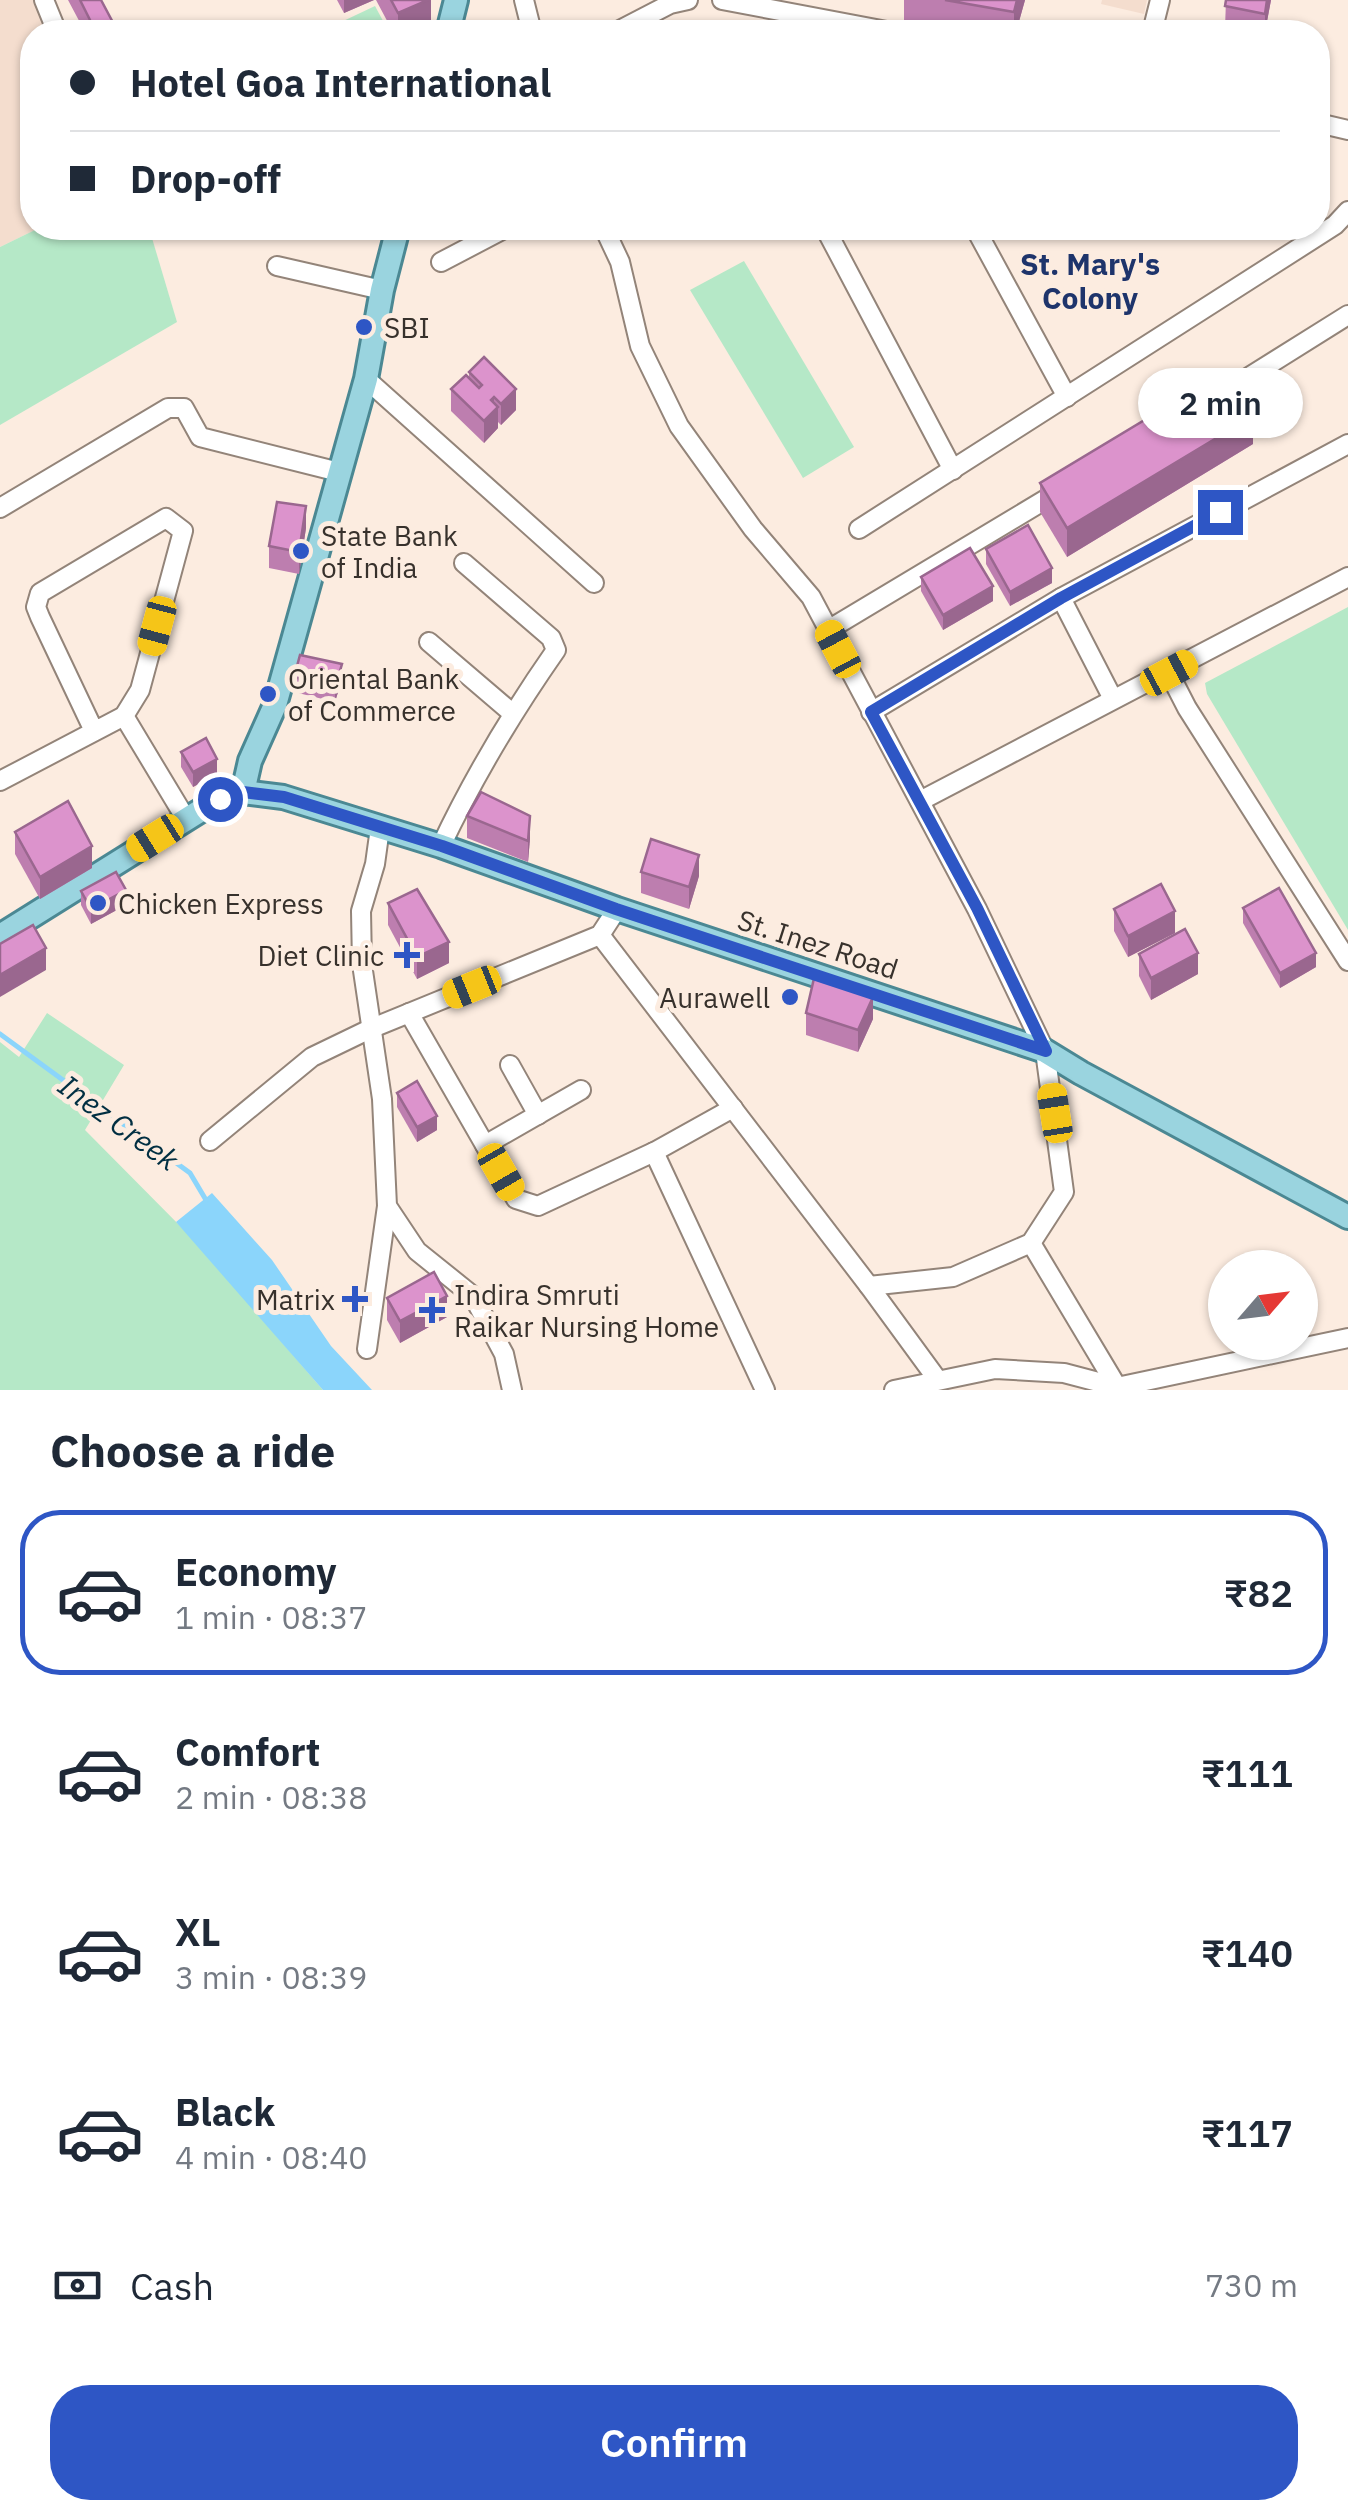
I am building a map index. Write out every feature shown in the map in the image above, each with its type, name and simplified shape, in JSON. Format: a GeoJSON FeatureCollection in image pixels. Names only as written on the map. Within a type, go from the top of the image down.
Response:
{"type":"FeatureCollection","features":[{"type":"Feature","properties":{"kind":"main road"},"geometry":{"type":"LineString","coordinates":[[0,936],[186,819],[220,799],[243,792],[250,760],[275,705],[366,379],[395,240]]}},
{"type":"Feature","properties":{"kind":"main road","name":"St. Inez Road"},"geometry":{"type":"LineString","coordinates":[[243,792],[284,797],[442,846],[616,909],[1046,1051],[1081,1074],[1348,1217]]}},
{"type":"Feature","properties":{"kind":"street"},"geometry":{"type":"LineString","coordinates":[[639,20],[670,4],[688,0]]}},
{"type":"Feature","properties":{"kind":"street"},"geometry":{"type":"LineString","coordinates":[[722,0],[828,20]]}},
{"type":"Feature","properties":{"kind":"street"},"geometry":{"type":"LineString","coordinates":[[1330,228],[1348,211]]}},
{"type":"Feature","properties":{"kind":"street"},"geometry":{"type":"LineString","coordinates":[[442,262],[483,240]]}},
{"type":"Feature","properties":{"kind":"street"},"geometry":{"type":"LineString","coordinates":[[612,240],[640,346],[680,426],[753,529],[811,598],[977,908],[1046,1051],[1064,1192],[1031,1243],[953,1277],[870,1286]]}},
{"type":"Feature","properties":{"kind":"street"},"geometry":{"type":"LineString","coordinates":[[832,240],[953,470]]}},
{"type":"Feature","properties":{"kind":"street"},"geometry":{"type":"LineString","coordinates":[[982,240],[1067,397]]}},
{"type":"Feature","properties":{"kind":"street"},"geometry":{"type":"LineString","coordinates":[[859,529],[1312,240]]}},
{"type":"Feature","properties":{"kind":"street"},"geometry":{"type":"LineString","coordinates":[[277,266],[382,290]]}},
{"type":"Feature","properties":{"kind":"street"},"geometry":{"type":"LineString","coordinates":[[1196,409],[1348,315]]}},
{"type":"Feature","properties":{"kind":"street"},"geometry":{"type":"LineString","coordinates":[[366,379],[594,583]]}},
{"type":"Feature","properties":{"kind":"street"},"geometry":{"type":"LineString","coordinates":[[0,508],[168,408],[184,408],[200,437],[339,472]]}},
{"type":"Feature","properties":{"kind":"street"},"geometry":{"type":"LineString","coordinates":[[871,712],[1061,598],[1348,444]]}},
{"type":"Feature","properties":{"kind":"street"},"geometry":{"type":"LineString","coordinates":[[828,630],[1079,480]]}},
{"type":"Feature","properties":{"kind":"street"},"geometry":{"type":"LineString","coordinates":[[2,775],[124,716],[140,690],[183,531],[166,518],[40,593],[37,601],[40,617],[94,730]]}},
{"type":"Feature","properties":{"kind":"street"},"geometry":{"type":"LineString","coordinates":[[442,846],[471,784],[512,713],[556,650],[464,563]]}},
{"type":"Feature","properties":{"kind":"street"},"geometry":{"type":"LineString","coordinates":[[920,800],[1348,577]]}},
{"type":"Feature","properties":{"kind":"street"},"geometry":{"type":"LineString","coordinates":[[1061,598],[1113,698]]}},
{"type":"Feature","properties":{"kind":"street"},"geometry":{"type":"LineString","coordinates":[[428,642],[512,713]]}},
{"type":"Feature","properties":{"kind":"street"},"geometry":{"type":"LineString","coordinates":[[1169,673],[1187,708],[1348,959]]}},
{"type":"Feature","properties":{"kind":"street"},"geometry":{"type":"LineString","coordinates":[[124,716],[186,819]]}},
{"type":"Feature","properties":{"kind":"street"},"geometry":{"type":"LineString","coordinates":[[367,1349],[387,1206],[382,1099],[362,964],[361,911],[375,864],[380,828]]}},
{"type":"Feature","properties":{"kind":"street"},"geometry":{"type":"LineString","coordinates":[[210,1141],[312,1058],[409,1012],[600,935],[616,909]]}},
{"type":"Feature","properties":{"kind":"street"},"geometry":{"type":"LineString","coordinates":[[600,935],[937,1379]]}},
{"type":"Feature","properties":{"kind":"street"},"geometry":{"type":"LineString","coordinates":[[409,1012],[516,1199],[538,1206],[654,1152],[733,1108]]}},
{"type":"Feature","properties":{"kind":"street"},"geometry":{"type":"LineString","coordinates":[[510,1065],[538,1115]]}},
{"type":"Feature","properties":{"kind":"street"},"geometry":{"type":"LineString","coordinates":[[485,1145],[581,1090]]}},
{"type":"Feature","properties":{"kind":"street"},"geometry":{"type":"LineString","coordinates":[[654,1152],[765,1390]]}},
{"type":"Feature","properties":{"kind":"street"},"geometry":{"type":"LineString","coordinates":[[387,1206],[417,1251],[473,1296],[504,1354],[512,1390]]}},
{"type":"Feature","properties":{"kind":"street"},"geometry":{"type":"LineString","coordinates":[[1031,1243],[1118,1388]]}},
{"type":"Feature","properties":{"kind":"street"},"geometry":{"type":"LineString","coordinates":[[894,1390],[995,1369],[1064,1373],[1118,1388],[1348,1338]]}},
{"type":"Feature","properties":{"kind":"shaded area"},"geometry":{"type":"Polygon","coordinates":[[[0,0],[44,0],[54,20],[20,20],[20,237],[0,247],[0,0]]]}},
{"type":"Feature","properties":{"kind":"shaded area"},"geometry":{"type":"Polygon","coordinates":[[[1102,0],[1147,0],[1144,14],[1101,4],[1102,0]]]}},
{"type":"Feature","properties":{"kind":"green space"},"geometry":{"type":"Polygon","coordinates":[[[375,6],[383,20],[345,20],[375,6]]]}},
{"type":"Feature","properties":{"kind":"green space"},"geometry":{"type":"Polygon","coordinates":[[[20,237],[153,240],[177,322],[0,425],[0,247],[20,237]]]}},
{"type":"Feature","properties":{"kind":"green space"},"geometry":{"type":"Polygon","coordinates":[[[744,261],[854,447],[803,478],[690,290],[744,261]]]}},
{"type":"Feature","properties":{"kind":"green space"},"geometry":{"type":"Polygon","coordinates":[[[1348,607],[1348,930],[1207,694],[1205,683],[1348,607]]]}},
{"type":"Feature","properties":{"kind":"green space"},"geometry":{"type":"Polygon","coordinates":[[[47,1013],[124,1065],[85,1130],[192,1238],[323,1390],[0,1390],[0,1042],[19,1057],[47,1013]]]}},
{"type":"Feature","properties":{"kind":"water"},"geometry":{"type":"Polygon","coordinates":[[[212,1193],[272,1260],[331,1346],[372,1390],[323,1390],[176,1222],[212,1193]]]}},
{"type":"Feature","properties":{"kind":"building"},"geometry":{"type":"Polygon","coordinates":[[[80,0],[101,0],[112,20],[90,20],[80,0]]]}},
{"type":"Feature","properties":{"kind":"building"},"geometry":{"type":"Polygon","coordinates":[[[391,0],[428,0],[398,13],[391,0]]]}},
{"type":"Feature","properties":{"kind":"building"},"geometry":{"type":"Polygon","coordinates":[[[945,0],[1017,0],[1014,12],[945,0]]]}},
{"type":"Feature","properties":{"kind":"building"},"geometry":{"type":"Polygon","coordinates":[[[1226,0],[1267,0],[1265,14],[1225,6],[1226,0]]]}},
{"type":"Feature","properties":{"kind":"building"},"geometry":{"type":"Polygon","coordinates":[[[484,357],[516,389],[501,404],[494,397],[491,400],[498,407],[484,421],[451,389],[466,375],[479,388],[482,385],[469,372],[484,357]]]}},
{"type":"Feature","properties":{"kind":"building"},"geometry":{"type":"Polygon","coordinates":[[[1226,371],[1253,416],[1067,528],[1040,483],[1226,371]]]}},
{"type":"Feature","properties":{"kind":"building"},"geometry":{"type":"Polygon","coordinates":[[[277,502],[306,506],[299,552],[269,546],[277,502]]]}},
{"type":"Feature","properties":{"kind":"building"},"geometry":{"type":"Polygon","coordinates":[[[1028,525],[1052,568],[1010,592],[986,549],[1028,525]]]}},
{"type":"Feature","properties":{"kind":"building"},"geometry":{"type":"Polygon","coordinates":[[[970,548],[993,586],[943,615],[921,577],[970,548]]]}},
{"type":"Feature","properties":{"kind":"building"},"geometry":{"type":"Polygon","coordinates":[[[300,655],[342,664],[335,688],[294,677],[300,655]]]}},
{"type":"Feature","properties":{"kind":"building"},"geometry":{"type":"Polygon","coordinates":[[[206,738],[217,759],[193,772],[181,752],[206,738]]]}},
{"type":"Feature","properties":{"kind":"building"},"geometry":{"type":"Polygon","coordinates":[[[481,792],[530,816],[528,841],[467,816],[481,792]]]}},
{"type":"Feature","properties":{"kind":"building"},"geometry":{"type":"Polygon","coordinates":[[[68,801],[92,846],[40,877],[15,832],[68,801]]]}},
{"type":"Feature","properties":{"kind":"building"},"geometry":{"type":"Polygon","coordinates":[[[651,839],[699,855],[689,887],[641,872],[651,839]]]}},
{"type":"Feature","properties":{"kind":"building"},"geometry":{"type":"Polygon","coordinates":[[[116,872],[126,890],[91,909],[81,891],[116,872]]]}},
{"type":"Feature","properties":{"kind":"building"},"geometry":{"type":"Polygon","coordinates":[[[1161,884],[1175,911],[1128,936],[1114,909],[1161,884]]]}},
{"type":"Feature","properties":{"kind":"building"},"geometry":{"type":"Polygon","coordinates":[[[1279,888],[1316,953],[1280,973],[1243,908],[1279,888]]]}},
{"type":"Feature","properties":{"kind":"building"},"geometry":{"type":"Polygon","coordinates":[[[417,889],[449,942],[417,957],[388,903],[417,889]]]}},
{"type":"Feature","properties":{"kind":"building"},"geometry":{"type":"Polygon","coordinates":[[[33,925],[46,948],[0,975],[0,944],[33,925]]]}},
{"type":"Feature","properties":{"kind":"building"},"geometry":{"type":"Polygon","coordinates":[[[1185,929],[1198,953],[1151,978],[1139,954],[1185,929]]]}},
{"type":"Feature","properties":{"kind":"building"},"geometry":{"type":"Polygon","coordinates":[[[815,974],[873,997],[858,1030],[806,1013],[815,974]]]}},
{"type":"Feature","properties":{"kind":"building"},"geometry":{"type":"Polygon","coordinates":[[[417,1081],[437,1116],[417,1127],[397,1093],[417,1081]]]}},
{"type":"Feature","properties":{"kind":"building"},"geometry":{"type":"Polygon","coordinates":[[[434,1272],[447,1296],[400,1321],[387,1298],[434,1272]]]}},
{"type":"Feature","properties":{"kind":"waterway","name":"Inez Creek"},"geometry":{"type":"LineString","coordinates":[[0,1034],[190,1173],[206,1200]]}},
{"type":"Feature","properties":{"kind":"place","name":"SBI"},"geometry":{"type":"Point","coordinates":[364,327]}},
{"type":"Feature","properties":{"kind":"place","name":"State Bank of India"},"geometry":{"type":"Point","coordinates":[301,551]}},
{"type":"Feature","properties":{"kind":"place","name":"Oriental Bank of Commerce"},"geometry":{"type":"Point","coordinates":[268,694]}},
{"type":"Feature","properties":{"kind":"place","name":"Chicken Express"},"geometry":{"type":"Point","coordinates":[98,903]}},
{"type":"Feature","properties":{"kind":"place","name":"Diet Clinic"},"geometry":{"type":"Point","coordinates":[407,955]}},
{"type":"Feature","properties":{"kind":"place","name":"Aurawell"},"geometry":{"type":"Point","coordinates":[790,997]}},
{"type":"Feature","properties":{"kind":"place","name":"Matrix"},"geometry":{"type":"Point","coordinates":[355,1299]}},
{"type":"Feature","properties":{"kind":"place","name":"Indira Smruti Raikar Nursing Home"},"geometry":{"type":"Point","coordinates":[432,1310]}},
{"type":"Feature","properties":{"kind":"district","name":"St. Mary's Colony"},"geometry":{"type":"Point","coordinates":[1090,280]}},
{"type":"Feature","properties":{"kind":"route"},"geometry":{"type":"LineString","coordinates":[[220,799],[243,792],[284,797],[442,846],[616,909],[1046,1051],[977,908],[871,712],[1061,598],[1220,512]]}}]}
